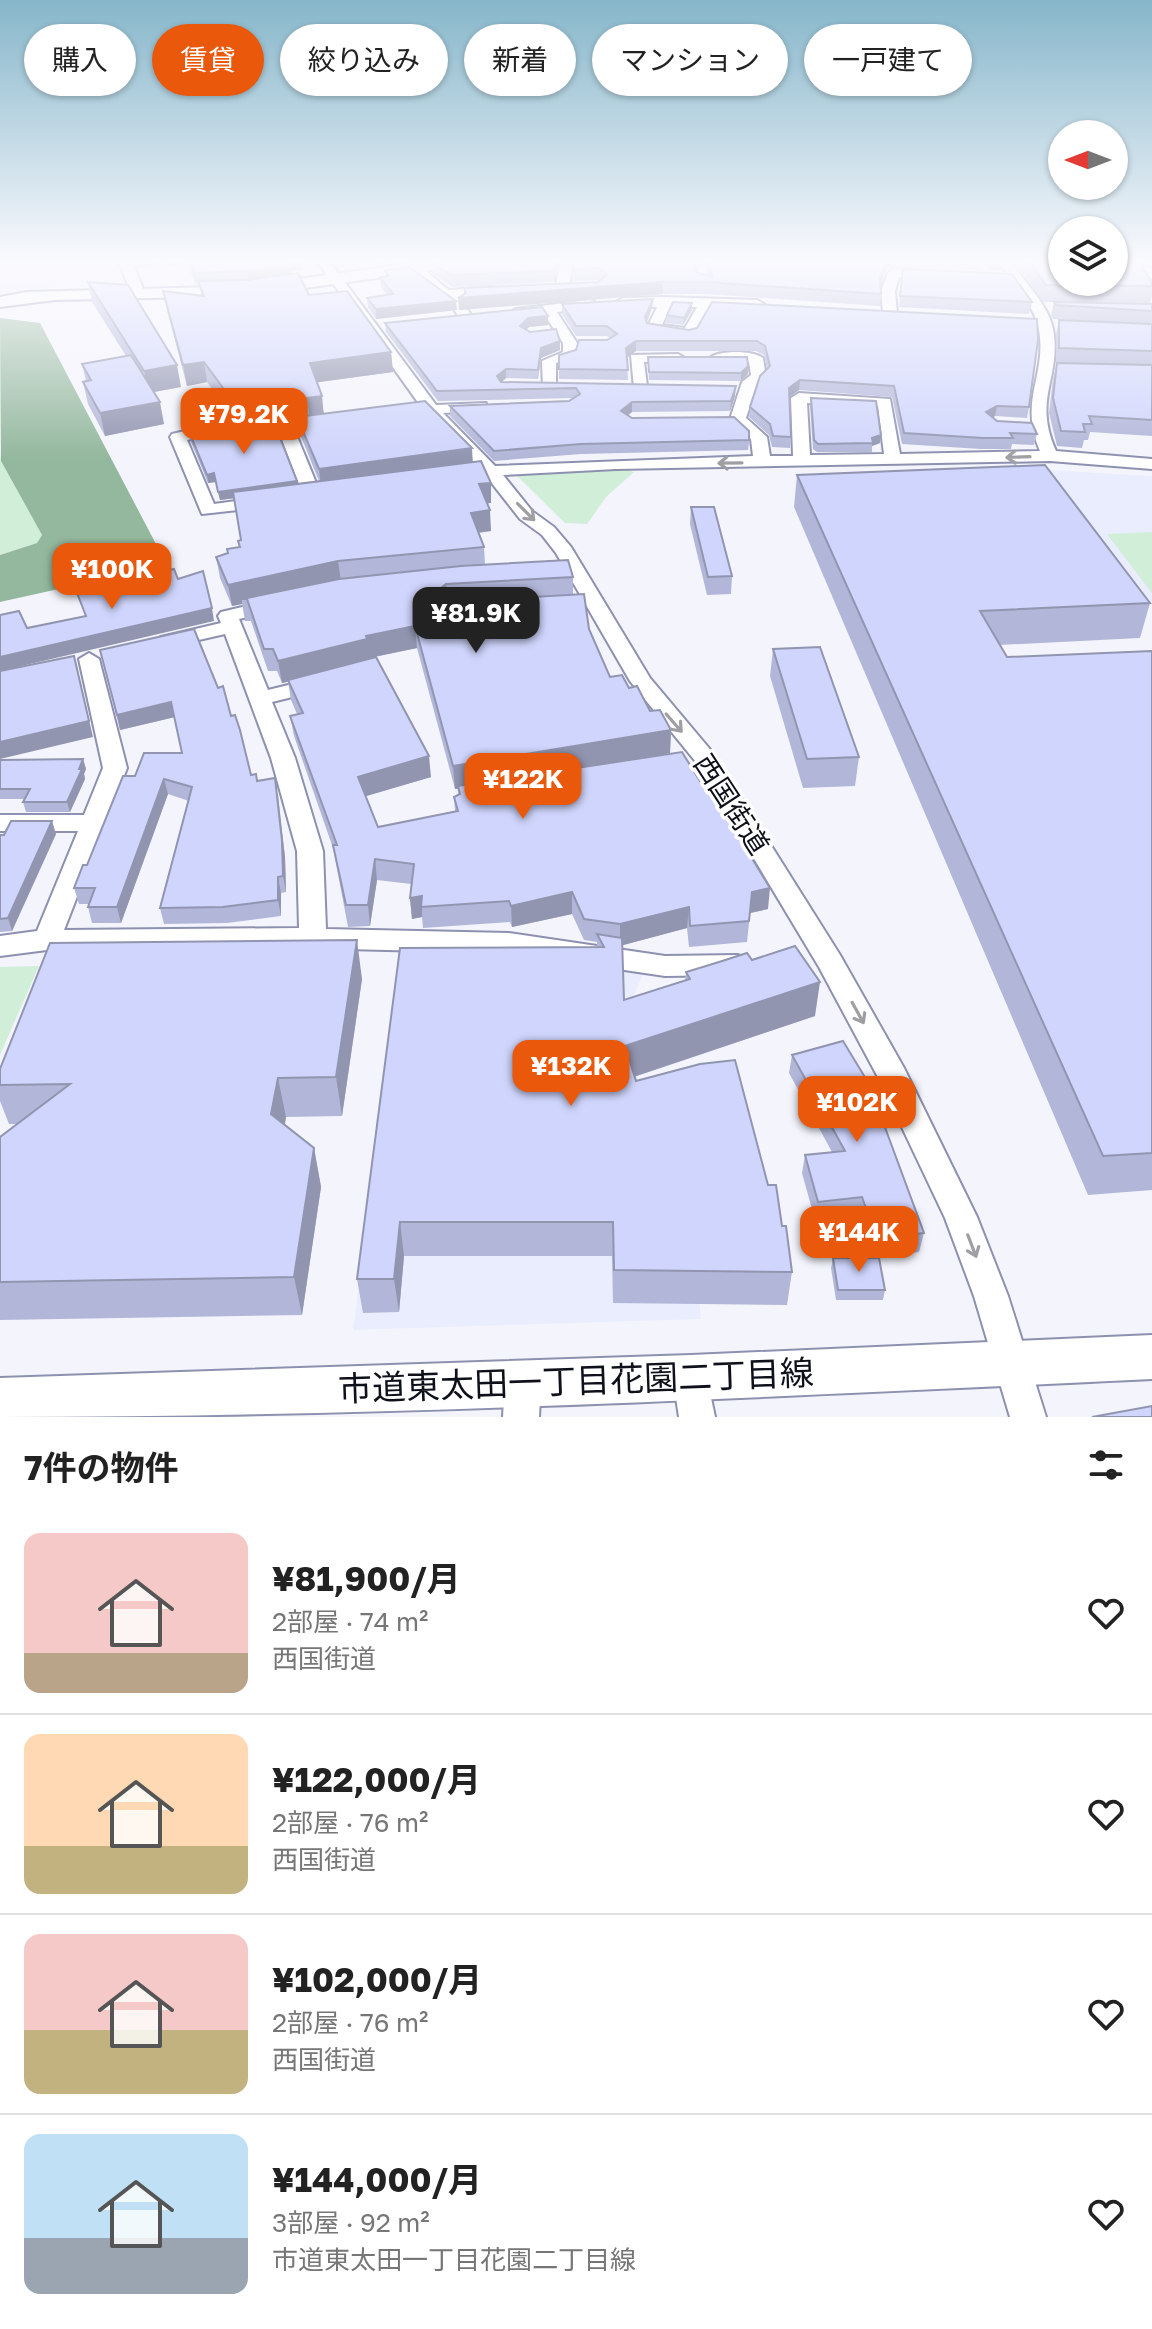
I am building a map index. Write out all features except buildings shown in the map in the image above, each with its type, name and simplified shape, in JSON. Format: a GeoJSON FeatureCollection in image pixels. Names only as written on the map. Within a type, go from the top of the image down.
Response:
{"type":"FeatureCollection","features":[{"type":"Feature","properties":{"kind":"street","name":"西国街道"},"geometry":{"type":"LineString","coordinates":[[380,327],[432,411],[491,471],[526,515],[548,531],[579,572],[641,681],[705,758],[830,962],[893,1077],[961,1217],[991,1296],[1028,1417]]}},
{"type":"Feature","properties":{"kind":"street"},"geometry":{"type":"LineString","coordinates":[[549,386],[549,361],[570,354],[572,339],[563,327]]}},
{"type":"Feature","properties":{"kind":"street"},"geometry":{"type":"LineString","coordinates":[[654,327],[689,333],[692,327]]}},
{"type":"Feature","properties":{"kind":"street"},"geometry":{"type":"LineString","coordinates":[[1045,327],[1051,370],[1042,373],[1031,425],[1050,456]]}},
{"type":"Feature","properties":{"kind":"street"},"geometry":{"type":"LineString","coordinates":[[541,333],[572,339]]}},
{"type":"Feature","properties":{"kind":"street"},"geometry":{"type":"LineString","coordinates":[[662,389],[631,386],[636,358],[756,358],[759,377],[741,389],[730,419],[759,437],[762,462]]}},
{"type":"Feature","properties":{"kind":"street"},"geometry":{"type":"LineString","coordinates":[[802,462],[799,398],[885,402],[893,460]]}},
{"type":"Feature","properties":{"kind":"street"},"geometry":{"type":"LineString","coordinates":[[393,417],[501,405]]}},
{"type":"Feature","properties":{"kind":"street"},"geometry":{"type":"LineString","coordinates":[[285,426],[304,496],[208,510],[178,437],[242,423],[285,426],[338,423]]}},
{"type":"Feature","properties":{"kind":"street"},"geometry":{"type":"LineString","coordinates":[[446,477],[491,471],[616,464],[1050,456],[1152,464]]}},
{"type":"Feature","properties":{"kind":"street"},"geometry":{"type":"LineString","coordinates":[[550,573],[579,572]]}},
{"type":"Feature","properties":{"kind":"street"},"geometry":{"type":"LineString","coordinates":[[285,603],[228,616],[283,758],[310,851],[313,940]]}},
{"type":"Feature","properties":{"kind":"street"},"geometry":{"type":"LineString","coordinates":[[567,607],[597,606]]}},
{"type":"Feature","properties":{"kind":"street"},"geometry":{"type":"LineString","coordinates":[[147,646],[233,626]]}},
{"type":"Feature","properties":{"kind":"street"},"geometry":{"type":"LineString","coordinates":[[47,940],[115,768],[89,659]]}},
{"type":"Feature","properties":{"kind":"street"},"geometry":{"type":"LineString","coordinates":[[260,699],[334,680]]}},
{"type":"Feature","properties":{"kind":"street"},"geometry":{"type":"LineString","coordinates":[[675,763],[705,758]]}},
{"type":"Feature","properties":{"kind":"street"},"geometry":{"type":"LineString","coordinates":[[0,823],[93,823]]}},
{"type":"Feature","properties":{"kind":"street"},"geometry":{"type":"LineString","coordinates":[[0,946],[47,940],[224,936],[522,944],[665,966],[769,964]]}},
{"type":"Feature","properties":{"kind":"street"},"geometry":{"type":"LineString","coordinates":[[800,963],[830,962]]}},
{"type":"Feature","properties":{"kind":"street","name":"市道東太田一丁目花園二丁目線"},"geometry":{"type":"LineString","coordinates":[[0,1401],[694,1397],[1011,1364],[1152,1357]]}},
{"type":"Feature","properties":{"kind":"shaded area"},"geometry":{"type":"Polygon","coordinates":[[[0,327],[42,327],[167,565],[0,602],[0,555],[37,543],[42,535],[1,461],[0,327]]]}},
{"type":"Feature","properties":{"kind":"shaded area"},"geometry":{"type":"Polygon","coordinates":[[[0,452],[1,461],[42,535],[37,543],[0,555],[0,452]]]}},
{"type":"Feature","properties":{"kind":"shaded area"},"geometry":{"type":"Polygon","coordinates":[[[623,469],[634,472],[606,497],[587,524],[565,523],[515,474],[623,469]]]}},
{"type":"Feature","properties":{"kind":"shaded area"},"geometry":{"type":"Polygon","coordinates":[[[1048,470],[1152,476],[1152,605],[1048,470]]]}},
{"type":"Feature","properties":{"kind":"shaded area"},"geometry":{"type":"Polygon","coordinates":[[[1152,532],[1152,593],[1107,534],[1152,532]]]}},
{"type":"Feature","properties":{"kind":"shaded area"},"geometry":{"type":"Polygon","coordinates":[[[403,951],[644,972],[629,1006],[642,1118],[683,1120],[701,1319],[353,1330],[403,951]]]}},
{"type":"Feature","properties":{"kind":"shaded area"},"geometry":{"type":"Polygon","coordinates":[[[39,966],[0,1055],[0,967],[39,966]]]}}]}
